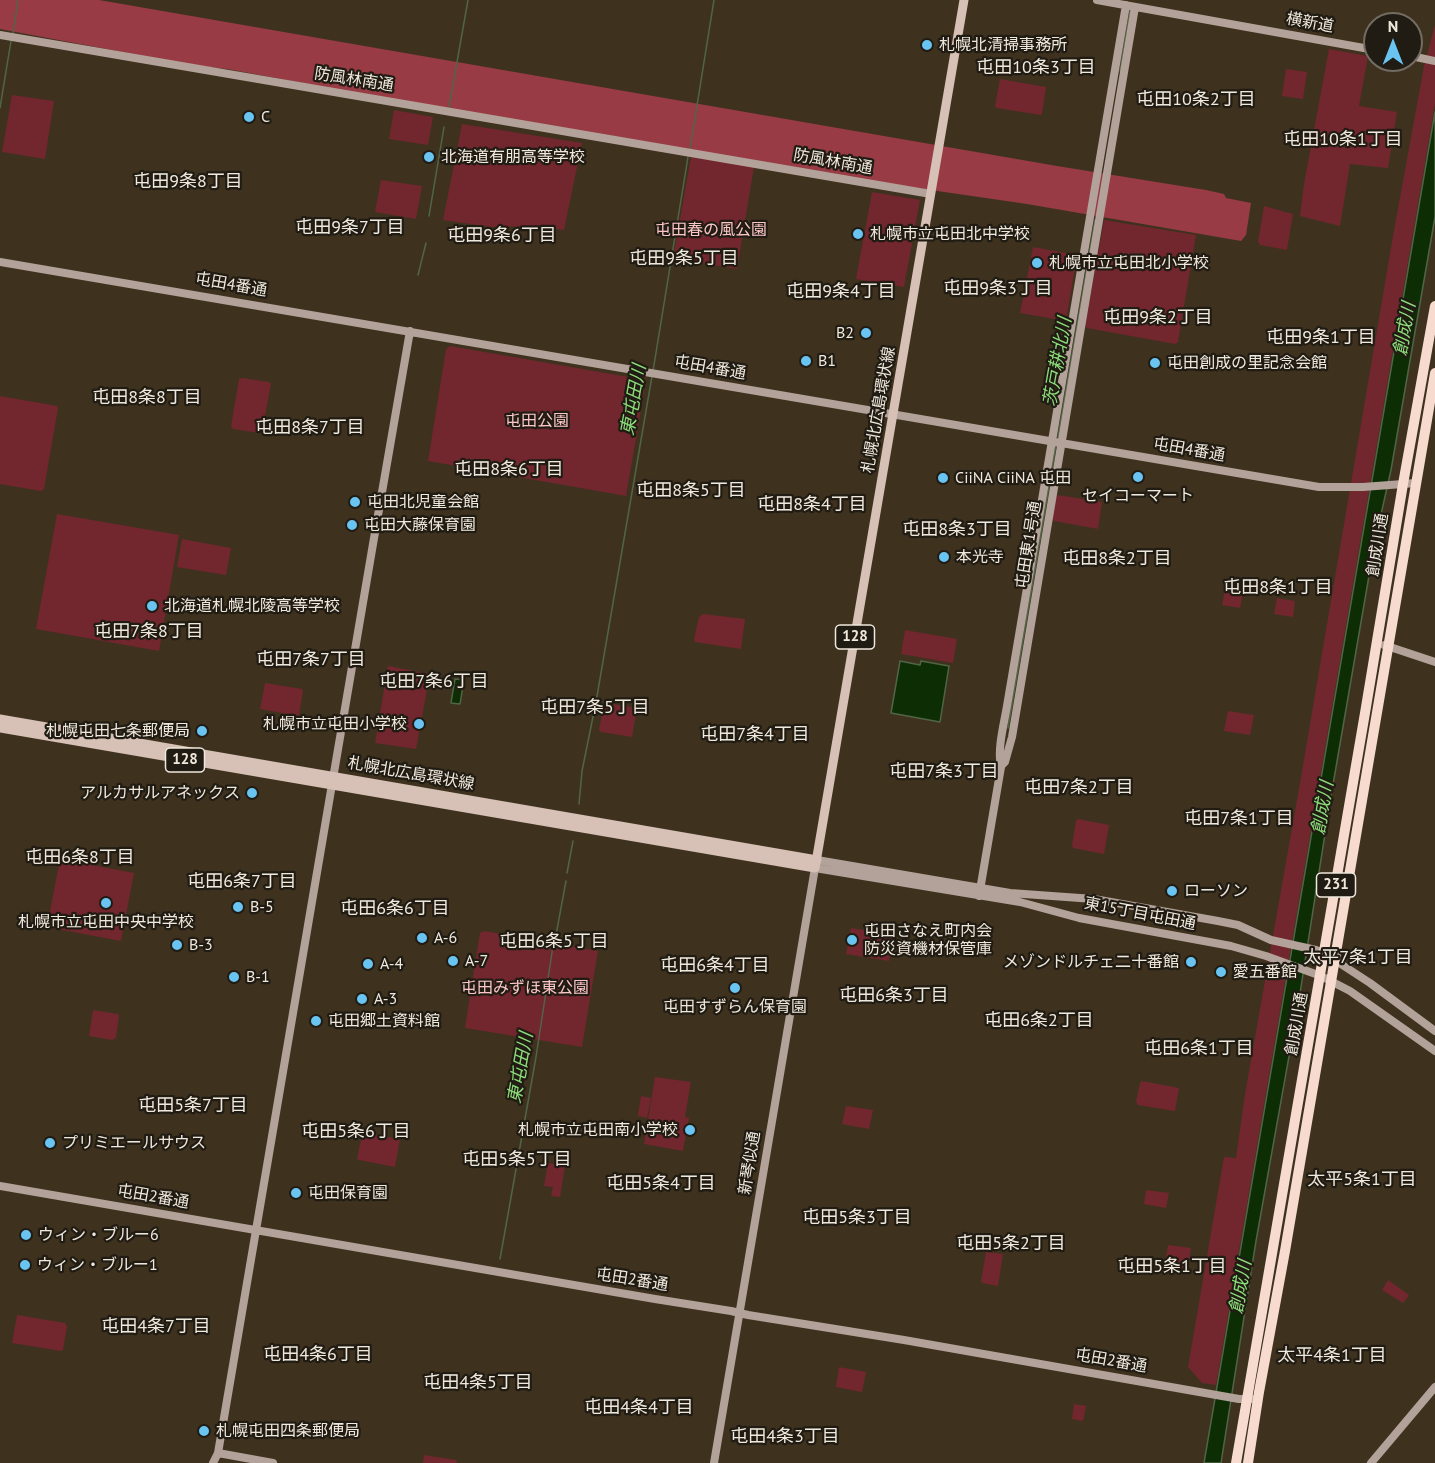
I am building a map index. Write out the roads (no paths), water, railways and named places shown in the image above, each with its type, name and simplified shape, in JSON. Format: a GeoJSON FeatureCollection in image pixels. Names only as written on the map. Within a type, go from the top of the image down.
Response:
{"type":"FeatureCollection","features":[{"type":"Feature","properties":{"kind":"highway","name":"創成川通"},"geometry":{"type":"LineString","coordinates":[[1236,1463],[1326,979],[1335,960],[1383,644],[1403,484],[1435,306]]}},
{"type":"Feature","properties":{"kind":"highway","name":"創成川通"},"geometry":{"type":"LineString","coordinates":[[1248,1463],[1326,979],[1324,953],[1416,483],[1435,373]]}},
{"type":"Feature","properties":{"kind":"main road","name":"札幌北広島環状線"},"geometry":{"type":"LineString","coordinates":[[816,864],[964,0]]}},
{"type":"Feature","properties":{"kind":"main road","name":"札幌北広島環状線"},"geometry":{"type":"LineString","coordinates":[[0,719],[686,846],[816,864]]}},
{"type":"Feature","properties":{"kind":"main road","name":"札幌北広島環状線"},"geometry":{"type":"LineString","coordinates":[[0,728],[333,780],[816,864]]}},
{"type":"Feature","properties":{"kind":"street","name":"横新道"},"geometry":{"type":"LineString","coordinates":[[1097,0],[1363,48]]}},
{"type":"Feature","properties":{"kind":"street","name":"屯田東1号通"},"geometry":{"type":"LineString","coordinates":[[979,892],[1001,767],[1005,762],[1012,737],[1057,443],[1131,6]]}},
{"type":"Feature","properties":{"kind":"street","name":"防風林南通"},"geometry":{"type":"LineString","coordinates":[[2,36],[931,194]]}},
{"type":"Feature","properties":{"kind":"street","name":"屯田4番通"},"geometry":{"type":"LineString","coordinates":[[0,262],[1319,487],[1364,487],[1416,483]]}},
{"type":"Feature","properties":{"kind":"street"},"geometry":{"type":"LineString","coordinates":[[213,1463],[218,1453],[410,331]]}},
{"type":"Feature","properties":{"kind":"street"},"geometry":{"type":"LineString","coordinates":[[1383,644],[1435,662]]}},
{"type":"Feature","properties":{"kind":"street","name":"東15丁目屯田通"},"geometry":{"type":"LineString","coordinates":[[816,864],[979,892],[1079,918],[1231,946],[1284,962],[1326,979],[1360,997],[1435,1051]]}},
{"type":"Feature","properties":{"kind":"street","name":"新琴似通"},"geometry":{"type":"LineString","coordinates":[[714,1463],[816,864]]}},
{"type":"Feature","properties":{"kind":"street","name":"東15丁目屯田通"},"geometry":{"type":"LineString","coordinates":[[979,892],[1094,899],[1238,925],[1271,940],[1324,953],[1370,983],[1435,1031]]}},
{"type":"Feature","properties":{"kind":"street","name":"屯田2番通"},"geometry":{"type":"LineString","coordinates":[[0,1186],[1258,1401]]}},
{"type":"Feature","properties":{"kind":"street"},"geometry":{"type":"LineString","coordinates":[[1371,1463],[1435,1387]]}},
{"type":"Feature","properties":{"kind":"street"},"geometry":{"type":"LineString","coordinates":[[218,1453],[273,1463]]}},
{"type":"Feature","properties":{"kind":"water","name":"創成川"},"geometry":{"type":"Polygon","coordinates":[[[1435,112],[1435,217],[1391,470],[1375,541],[1330,802],[1221,1463],[1204,1463],[1435,112]]]}},
{"type":"Feature","properties":{"kind":"water"},"geometry":{"type":"Polygon","coordinates":[[[900,661],[920,665],[921,661],[949,666],[940,722],[891,713],[900,661]]]}},
{"type":"Feature","properties":{"kind":"water"},"geometry":{"type":"Polygon","coordinates":[[[455,679],[464,680],[460,704],[451,703],[455,679]]]}},
{"type":"Feature","properties":{"kind":"waterway"},"geometry":{"type":"LineString","coordinates":[[13,33],[18,0]]}},
{"type":"Feature","properties":{"kind":"waterway"},"geometry":{"type":"LineString","coordinates":[[449,107],[468,0]]}},
{"type":"Feature","properties":{"kind":"waterway","name":"東屯田川"},"geometry":{"type":"LineString","coordinates":[[690,149],[714,0]]}},
{"type":"Feature","properties":{"kind":"waterway","name":"茨戸耕北川"},"geometry":{"type":"LineString","coordinates":[[1120,71],[1130,10]]}},
{"type":"Feature","properties":{"kind":"waterway"},"geometry":{"type":"LineString","coordinates":[[0,108],[11,41]]}},
{"type":"Feature","properties":{"kind":"waterway"},"geometry":{"type":"LineString","coordinates":[[429,216],[444,127]]}},
{"type":"Feature","properties":{"kind":"waterway","name":"東屯田川"},"geometry":{"type":"LineString","coordinates":[[653,371],[688,157]]}},
{"type":"Feature","properties":{"kind":"waterway","name":"茨戸耕北川"},"geometry":{"type":"LineString","coordinates":[[1058,437],[1095,220]]}},
{"type":"Feature","properties":{"kind":"waterway"},"geometry":{"type":"LineString","coordinates":[[418,275],[426,243]]}},
{"type":"Feature","properties":{"kind":"waterway","name":"東屯田川"},"geometry":{"type":"LineString","coordinates":[[579,804],[582,771],[652,376]]}},
{"type":"Feature","properties":{"kind":"waterway","name":"茨戸耕北川"},"geometry":{"type":"LineString","coordinates":[[1008,728],[1056,445]]}},
{"type":"Feature","properties":{"kind":"waterway","name":"東屯田川"},"geometry":{"type":"LineString","coordinates":[[567,873],[573,841]]}},
{"type":"Feature","properties":{"kind":"waterway","name":"東屯田川"},"geometry":{"type":"LineString","coordinates":[[500,1259],[566,881]]}},
{"type":"Feature","properties":{"kind":"place","name":"札幌北清掃事務所"},"geometry":{"type":"Point","coordinates":[927,45]}},
{"type":"Feature","properties":{"kind":"place","name":"C"},"geometry":{"type":"Point","coordinates":[249,117]}},
{"type":"Feature","properties":{"kind":"place","name":"北海道有朋高等学校"},"geometry":{"type":"Point","coordinates":[429,157]}},
{"type":"Feature","properties":{"kind":"place","name":"札幌市立屯田北中学校"},"geometry":{"type":"Point","coordinates":[858,234]}},
{"type":"Feature","properties":{"kind":"place","name":"札幌市立屯田北小学校"},"geometry":{"type":"Point","coordinates":[1037,263]}},
{"type":"Feature","properties":{"kind":"place","name":"B2"},"geometry":{"type":"Point","coordinates":[866,333]}},
{"type":"Feature","properties":{"kind":"place","name":"B1"},"geometry":{"type":"Point","coordinates":[806,361]}},
{"type":"Feature","properties":{"kind":"place","name":"屯田創成の里記念会館"},"geometry":{"type":"Point","coordinates":[1155,363]}},
{"type":"Feature","properties":{"kind":"place","name":"セイコーマート"},"geometry":{"type":"Point","coordinates":[1138,477]}},
{"type":"Feature","properties":{"kind":"place","name":"CiiNA CiiNA 屯田"},"geometry":{"type":"Point","coordinates":[943,478]}},
{"type":"Feature","properties":{"kind":"place","name":"屯田北児童会館"},"geometry":{"type":"Point","coordinates":[355,502]}},
{"type":"Feature","properties":{"kind":"place","name":"屯田大藤保育園"},"geometry":{"type":"Point","coordinates":[352,525]}},
{"type":"Feature","properties":{"kind":"place","name":"本光寺"},"geometry":{"type":"Point","coordinates":[944,557]}},
{"type":"Feature","properties":{"kind":"place","name":"北海道札幌北陵高等学校"},"geometry":{"type":"Point","coordinates":[152,606]}},
{"type":"Feature","properties":{"kind":"place","name":"札幌市立屯田小学校"},"geometry":{"type":"Point","coordinates":[419,724]}},
{"type":"Feature","properties":{"kind":"place","name":"札幌屯田七条郵便局"},"geometry":{"type":"Point","coordinates":[202,731]}},
{"type":"Feature","properties":{"kind":"place","name":"アルカサルアネックス"},"geometry":{"type":"Point","coordinates":[252,793]}},
{"type":"Feature","properties":{"kind":"place","name":"ローソン"},"geometry":{"type":"Point","coordinates":[1172,891]}},
{"type":"Feature","properties":{"kind":"place","name":"札幌市立屯田中央中学校"},"geometry":{"type":"Point","coordinates":[106,903]}},
{"type":"Feature","properties":{"kind":"place","name":"B-5"},"geometry":{"type":"Point","coordinates":[238,907]}},
{"type":"Feature","properties":{"kind":"place","name":"A-6"},"geometry":{"type":"Point","coordinates":[422,938]}},
{"type":"Feature","properties":{"kind":"place","name":"屯田さなえ町内会 防災資機材保管庫"},"geometry":{"type":"Point","coordinates":[852,940]}},
{"type":"Feature","properties":{"kind":"place","name":"B-3"},"geometry":{"type":"Point","coordinates":[177,945]}},
{"type":"Feature","properties":{"kind":"place","name":"A-7"},"geometry":{"type":"Point","coordinates":[453,961]}},
{"type":"Feature","properties":{"kind":"place","name":"メゾンドルチェ二十番館"},"geometry":{"type":"Point","coordinates":[1191,962]}},
{"type":"Feature","properties":{"kind":"place","name":"A-4"},"geometry":{"type":"Point","coordinates":[368,964]}},
{"type":"Feature","properties":{"kind":"place","name":"愛五番館"},"geometry":{"type":"Point","coordinates":[1221,972]}},
{"type":"Feature","properties":{"kind":"place","name":"B-1"},"geometry":{"type":"Point","coordinates":[234,977]}},
{"type":"Feature","properties":{"kind":"place","name":"屯田すずらん保育園"},"geometry":{"type":"Point","coordinates":[735,988]}},
{"type":"Feature","properties":{"kind":"place","name":"A-3"},"geometry":{"type":"Point","coordinates":[362,999]}},
{"type":"Feature","properties":{"kind":"place","name":"屯田郷土資料館"},"geometry":{"type":"Point","coordinates":[316,1021]}},
{"type":"Feature","properties":{"kind":"place","name":"札幌市立屯田南小学校"},"geometry":{"type":"Point","coordinates":[690,1130]}},
{"type":"Feature","properties":{"kind":"place","name":"プリミエールサウス"},"geometry":{"type":"Point","coordinates":[50,1143]}},
{"type":"Feature","properties":{"kind":"place","name":"屯田保育園"},"geometry":{"type":"Point","coordinates":[296,1193]}},
{"type":"Feature","properties":{"kind":"place","name":"ウィン・ブルー6"},"geometry":{"type":"Point","coordinates":[26,1235]}},
{"type":"Feature","properties":{"kind":"place","name":"ウィン・ブルー1"},"geometry":{"type":"Point","coordinates":[25,1265]}},
{"type":"Feature","properties":{"kind":"place","name":"札幌屯田四条郵便局"},"geometry":{"type":"Point","coordinates":[204,1431]}},
{"type":"Feature","properties":{"kind":"district","name":"屯田10条3丁目"},"geometry":{"type":"Point","coordinates":[1036,68]}},
{"type":"Feature","properties":{"kind":"district","name":"屯田10条2丁目"},"geometry":{"type":"Point","coordinates":[1196,100]}},
{"type":"Feature","properties":{"kind":"district","name":"屯田10条1丁目"},"geometry":{"type":"Point","coordinates":[1343,140]}},
{"type":"Feature","properties":{"kind":"district","name":"屯田9条8丁目"},"geometry":{"type":"Point","coordinates":[188,182]}},
{"type":"Feature","properties":{"kind":"district","name":"屯田9条7丁目"},"geometry":{"type":"Point","coordinates":[350,228]}},
{"type":"Feature","properties":{"kind":"district","name":"屯田9条6丁目"},"geometry":{"type":"Point","coordinates":[502,236]}},
{"type":"Feature","properties":{"kind":"district","name":"屯田9条5丁目"},"geometry":{"type":"Point","coordinates":[684,259]}},
{"type":"Feature","properties":{"kind":"district","name":"屯田9条3丁目"},"geometry":{"type":"Point","coordinates":[998,289]}},
{"type":"Feature","properties":{"kind":"district","name":"屯田9条4丁目"},"geometry":{"type":"Point","coordinates":[841,292]}},
{"type":"Feature","properties":{"kind":"district","name":"屯田9条2丁目"},"geometry":{"type":"Point","coordinates":[1158,318]}},
{"type":"Feature","properties":{"kind":"district","name":"屯田9条1丁目"},"geometry":{"type":"Point","coordinates":[1321,338]}},
{"type":"Feature","properties":{"kind":"district","name":"屯田8条8丁目"},"geometry":{"type":"Point","coordinates":[147,398]}},
{"type":"Feature","properties":{"kind":"district","name":"屯田8条7丁目"},"geometry":{"type":"Point","coordinates":[310,428]}},
{"type":"Feature","properties":{"kind":"district","name":"屯田8条6丁目"},"geometry":{"type":"Point","coordinates":[509,470]}},
{"type":"Feature","properties":{"kind":"district","name":"屯田8条5丁目"},"geometry":{"type":"Point","coordinates":[691,491]}},
{"type":"Feature","properties":{"kind":"district","name":"屯田8条4丁目"},"geometry":{"type":"Point","coordinates":[812,505]}},
{"type":"Feature","properties":{"kind":"district","name":"屯田8条3丁目"},"geometry":{"type":"Point","coordinates":[957,530]}},
{"type":"Feature","properties":{"kind":"district","name":"屯田8条2丁目"},"geometry":{"type":"Point","coordinates":[1117,559]}},
{"type":"Feature","properties":{"kind":"district","name":"屯田8条1丁目"},"geometry":{"type":"Point","coordinates":[1278,588]}},
{"type":"Feature","properties":{"kind":"district","name":"屯田7条8丁目"},"geometry":{"type":"Point","coordinates":[149,632]}},
{"type":"Feature","properties":{"kind":"district","name":"屯田7条7丁目"},"geometry":{"type":"Point","coordinates":[311,660]}},
{"type":"Feature","properties":{"kind":"district","name":"屯田7条6丁目"},"geometry":{"type":"Point","coordinates":[434,682]}},
{"type":"Feature","properties":{"kind":"district","name":"屯田7条5丁目"},"geometry":{"type":"Point","coordinates":[595,708]}},
{"type":"Feature","properties":{"kind":"district","name":"屯田7条4丁目"},"geometry":{"type":"Point","coordinates":[755,735]}},
{"type":"Feature","properties":{"kind":"district","name":"屯田7条3丁目"},"geometry":{"type":"Point","coordinates":[944,772]}},
{"type":"Feature","properties":{"kind":"district","name":"屯田7条2丁目"},"geometry":{"type":"Point","coordinates":[1079,788]}},
{"type":"Feature","properties":{"kind":"district","name":"屯田7条1丁目"},"geometry":{"type":"Point","coordinates":[1239,819]}},
{"type":"Feature","properties":{"kind":"district","name":"屯田6条8丁目"},"geometry":{"type":"Point","coordinates":[80,858]}},
{"type":"Feature","properties":{"kind":"district","name":"屯田6条7丁目"},"geometry":{"type":"Point","coordinates":[242,882]}},
{"type":"Feature","properties":{"kind":"district","name":"屯田6条6丁目"},"geometry":{"type":"Point","coordinates":[395,909]}},
{"type":"Feature","properties":{"kind":"district","name":"屯田6条5丁目"},"geometry":{"type":"Point","coordinates":[554,942]}},
{"type":"Feature","properties":{"kind":"district","name":"太平7条1丁目"},"geometry":{"type":"Point","coordinates":[1358,958]}},
{"type":"Feature","properties":{"kind":"district","name":"屯田6条4丁目"},"geometry":{"type":"Point","coordinates":[715,966]}},
{"type":"Feature","properties":{"kind":"district","name":"屯田6条3丁目"},"geometry":{"type":"Point","coordinates":[894,996]}},
{"type":"Feature","properties":{"kind":"district","name":"屯田6条2丁目"},"geometry":{"type":"Point","coordinates":[1039,1021]}},
{"type":"Feature","properties":{"kind":"district","name":"屯田6条1丁目"},"geometry":{"type":"Point","coordinates":[1199,1049]}},
{"type":"Feature","properties":{"kind":"district","name":"屯田5条7丁目"},"geometry":{"type":"Point","coordinates":[193,1106]}},
{"type":"Feature","properties":{"kind":"district","name":"屯田5条6丁目"},"geometry":{"type":"Point","coordinates":[356,1132]}},
{"type":"Feature","properties":{"kind":"district","name":"屯田5条5丁目"},"geometry":{"type":"Point","coordinates":[517,1160]}},
{"type":"Feature","properties":{"kind":"district","name":"太平5条1丁目"},"geometry":{"type":"Point","coordinates":[1362,1180]}},
{"type":"Feature","properties":{"kind":"district","name":"屯田5条4丁目"},"geometry":{"type":"Point","coordinates":[661,1184]}},
{"type":"Feature","properties":{"kind":"district","name":"屯田5条3丁目"},"geometry":{"type":"Point","coordinates":[857,1218]}},
{"type":"Feature","properties":{"kind":"district","name":"屯田5条2丁目"},"geometry":{"type":"Point","coordinates":[1011,1244]}},
{"type":"Feature","properties":{"kind":"district","name":"屯田5条1丁目"},"geometry":{"type":"Point","coordinates":[1172,1267]}},
{"type":"Feature","properties":{"kind":"district","name":"屯田4条7丁目"},"geometry":{"type":"Point","coordinates":[156,1327]}},
{"type":"Feature","properties":{"kind":"district","name":"屯田4条6丁目"},"geometry":{"type":"Point","coordinates":[318,1355]}},
{"type":"Feature","properties":{"kind":"district","name":"太平4条1丁目"},"geometry":{"type":"Point","coordinates":[1332,1356]}},
{"type":"Feature","properties":{"kind":"district","name":"屯田4条5丁目"},"geometry":{"type":"Point","coordinates":[478,1383]}},
{"type":"Feature","properties":{"kind":"district","name":"屯田4条4丁目"},"geometry":{"type":"Point","coordinates":[639,1408]}},
{"type":"Feature","properties":{"kind":"district","name":"屯田4条3丁目"},"geometry":{"type":"Point","coordinates":[785,1437]}},
{"type":"Feature","properties":{"kind":"park label","name":"屯田春の風公園"},"geometry":{"type":"Point","coordinates":[711,230]}},
{"type":"Feature","properties":{"kind":"park label","name":"屯田公園"},"geometry":{"type":"Point","coordinates":[537,421]}},
{"type":"Feature","properties":{"kind":"park label","name":"屯田みずほ東公園"},"geometry":{"type":"Point","coordinates":[525,988]}}]}
